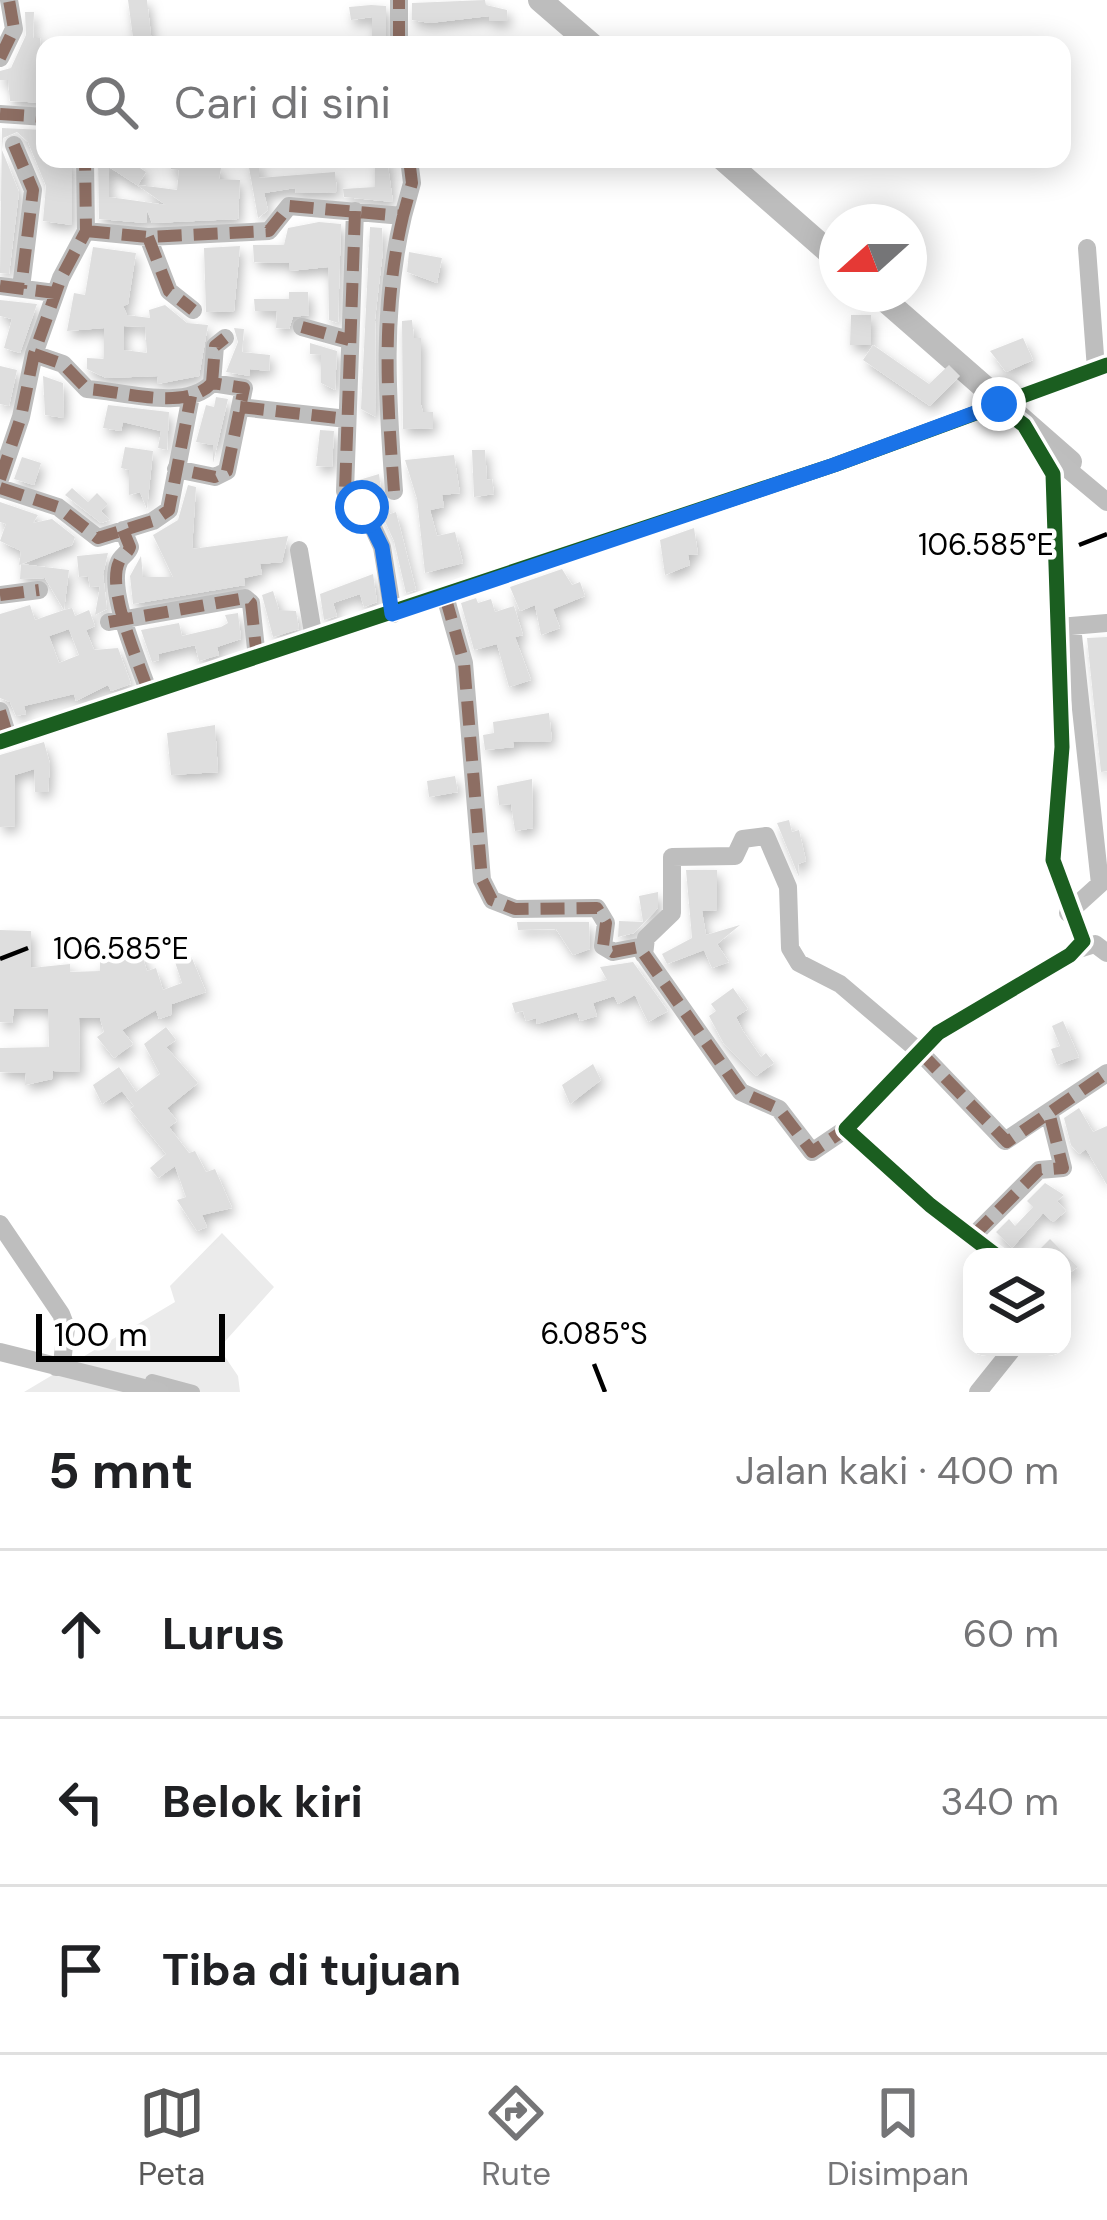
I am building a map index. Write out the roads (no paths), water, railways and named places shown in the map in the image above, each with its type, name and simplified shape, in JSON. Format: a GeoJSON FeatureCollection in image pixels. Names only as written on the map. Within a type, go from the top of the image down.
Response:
{"type":"FeatureCollection","features":[{"type":"Feature","properties":{"kind":"street"},"geometry":{"type":"LineString","coordinates":[[0,58],[14,29],[9,0]]}},
{"type":"Feature","properties":{"kind":"street"},"geometry":{"type":"LineString","coordinates":[[399,0],[399,36]]}},
{"type":"Feature","properties":{"kind":"street"},"geometry":{"type":"LineString","coordinates":[[0,114],[36,116]]}},
{"type":"Feature","properties":{"kind":"street"},"geometry":{"type":"LineString","coordinates":[[14,145],[33,190],[21,288]]}},
{"type":"Feature","properties":{"kind":"street"},"geometry":{"type":"LineString","coordinates":[[0,479],[21,417],[34,354],[86,231],[86,168]]}},
{"type":"Feature","properties":{"kind":"street"},"geometry":{"type":"LineString","coordinates":[[394,491],[391,398],[383,366],[387,297],[412,183],[410,168]]}},
{"type":"Feature","properties":{"kind":"street"},"geometry":{"type":"LineString","coordinates":[[86,231],[148,237],[269,231],[289,206],[403,216]]}},
{"type":"Feature","properties":{"kind":"street"},"geometry":{"type":"LineString","coordinates":[[355,211],[345,491],[350,505],[365,510],[379,538],[392,614]]}},
{"type":"Feature","properties":{"kind":"street"},"geometry":{"type":"LineString","coordinates":[[148,237],[169,291],[193,310]]}},
{"type":"Feature","properties":{"kind":"street"},"geometry":{"type":"LineString","coordinates":[[0,711],[5,741],[446,596],[1101,367],[1088,248]]}},
{"type":"Feature","properties":{"kind":"street"},"geometry":{"type":"LineString","coordinates":[[0,286],[56,293]]}},
{"type":"Feature","properties":{"kind":"street"},"geometry":{"type":"LineString","coordinates":[[302,327],[349,340]]}},
{"type":"Feature","properties":{"kind":"street"},"geometry":{"type":"LineString","coordinates":[[212,383],[215,346],[225,338]]}},
{"type":"Feature","properties":{"kind":"street"},"geometry":{"type":"LineString","coordinates":[[34,354],[63,364],[87,389],[191,396],[212,383],[244,388],[227,471],[215,477],[176,469]]}},
{"type":"Feature","properties":{"kind":"street"},"geometry":{"type":"LineString","coordinates":[[0,488],[58,507],[94,537],[169,510],[191,396]]}},
{"type":"Feature","properties":{"kind":"street"},"geometry":{"type":"LineString","coordinates":[[998,404],[1107,502]]}},
{"type":"Feature","properties":{"kind":"street"},"geometry":{"type":"LineString","coordinates":[[240,407],[347,419]]}},
{"type":"Feature","properties":{"kind":"street"},"geometry":{"type":"LineString","coordinates":[[0,411],[21,417]]}},
{"type":"Feature","properties":{"kind":"street"},"geometry":{"type":"LineString","coordinates":[[1042,447],[1053,474],[1063,626],[1062,746],[1053,860],[1068,913],[1081,930],[1078,949]]}},
{"type":"Feature","properties":{"kind":"street"},"geometry":{"type":"LineString","coordinates":[[116,621],[118,562],[130,548],[123,530]]}},
{"type":"Feature","properties":{"kind":"street"},"geometry":{"type":"LineString","coordinates":[[299,550],[314,639]]}},
{"type":"Feature","properties":{"kind":"street"},"geometry":{"type":"LineString","coordinates":[[0,595],[39,590]]}},
{"type":"Feature","properties":{"kind":"street"},"geometry":{"type":"LineString","coordinates":[[446,596],[464,663],[484,889],[508,908],[596,908],[606,923],[603,946],[609,951],[633,946],[644,955],[741,1092],[779,1109],[812,1152],[847,1129],[867,1102],[938,1033],[1078,949],[1094,944],[1107,953]]}},
{"type":"Feature","properties":{"kind":"street"},"geometry":{"type":"LineString","coordinates":[[116,621],[248,598],[257,658]]}},
{"type":"Feature","properties":{"kind":"street"},"geometry":{"type":"LineString","coordinates":[[116,621],[130,629],[149,693]]}},
{"type":"Feature","properties":{"kind":"street"},"geometry":{"type":"LineString","coordinates":[[1063,626],[1107,623]]}},
{"type":"Feature","properties":{"kind":"street"},"geometry":{"type":"LineString","coordinates":[[1063,626],[1103,883],[1068,913]]}},
{"type":"Feature","properties":{"kind":"street"},"geometry":{"type":"LineString","coordinates":[[1086,777],[1107,775]]}},
{"type":"Feature","properties":{"kind":"street"},"geometry":{"type":"LineString","coordinates":[[644,955],[646,938],[672,913],[672,857],[735,856],[743,839],[766,836],[788,887],[790,948],[799,963],[840,984],[920,1052],[1007,1142],[1107,1073]]}},
{"type":"Feature","properties":{"kind":"street"},"geometry":{"type":"LineString","coordinates":[[973,1236],[1039,1170],[1063,1168],[1049,1112]]}},
{"type":"Feature","properties":{"kind":"street"},"geometry":{"type":"LineString","coordinates":[[847,1129],[930,1205],[987,1248]]}},
{"type":"Feature","properties":{"kind":"street"},"geometry":{"type":"LineString","coordinates":[[0,1225],[61,1314],[66,1327],[60,1360]]}},
{"type":"Feature","properties":{"kind":"street"},"geometry":{"type":"LineString","coordinates":[[0,1352],[60,1360],[160,1392]]}},
{"type":"Feature","properties":{"kind":"street"},"geometry":{"type":"LineString","coordinates":[[978,1392],[1007,1356]]}},
{"type":"Feature","properties":{"kind":"waterway"},"geometry":{"type":"LineString","coordinates":[[540,0],[582,36]]}},
{"type":"Feature","properties":{"kind":"waterway"},"geometry":{"type":"LineString","coordinates":[[733,168],[819,243]]}},
{"type":"Feature","properties":{"kind":"waterway"},"geometry":{"type":"LineString","coordinates":[[899,312],[1070,462]]}},
{"type":"Feature","properties":{"kind":"waterway"},"geometry":{"type":"LineString","coordinates":[[152,1381],[193,1392]]}}]}
